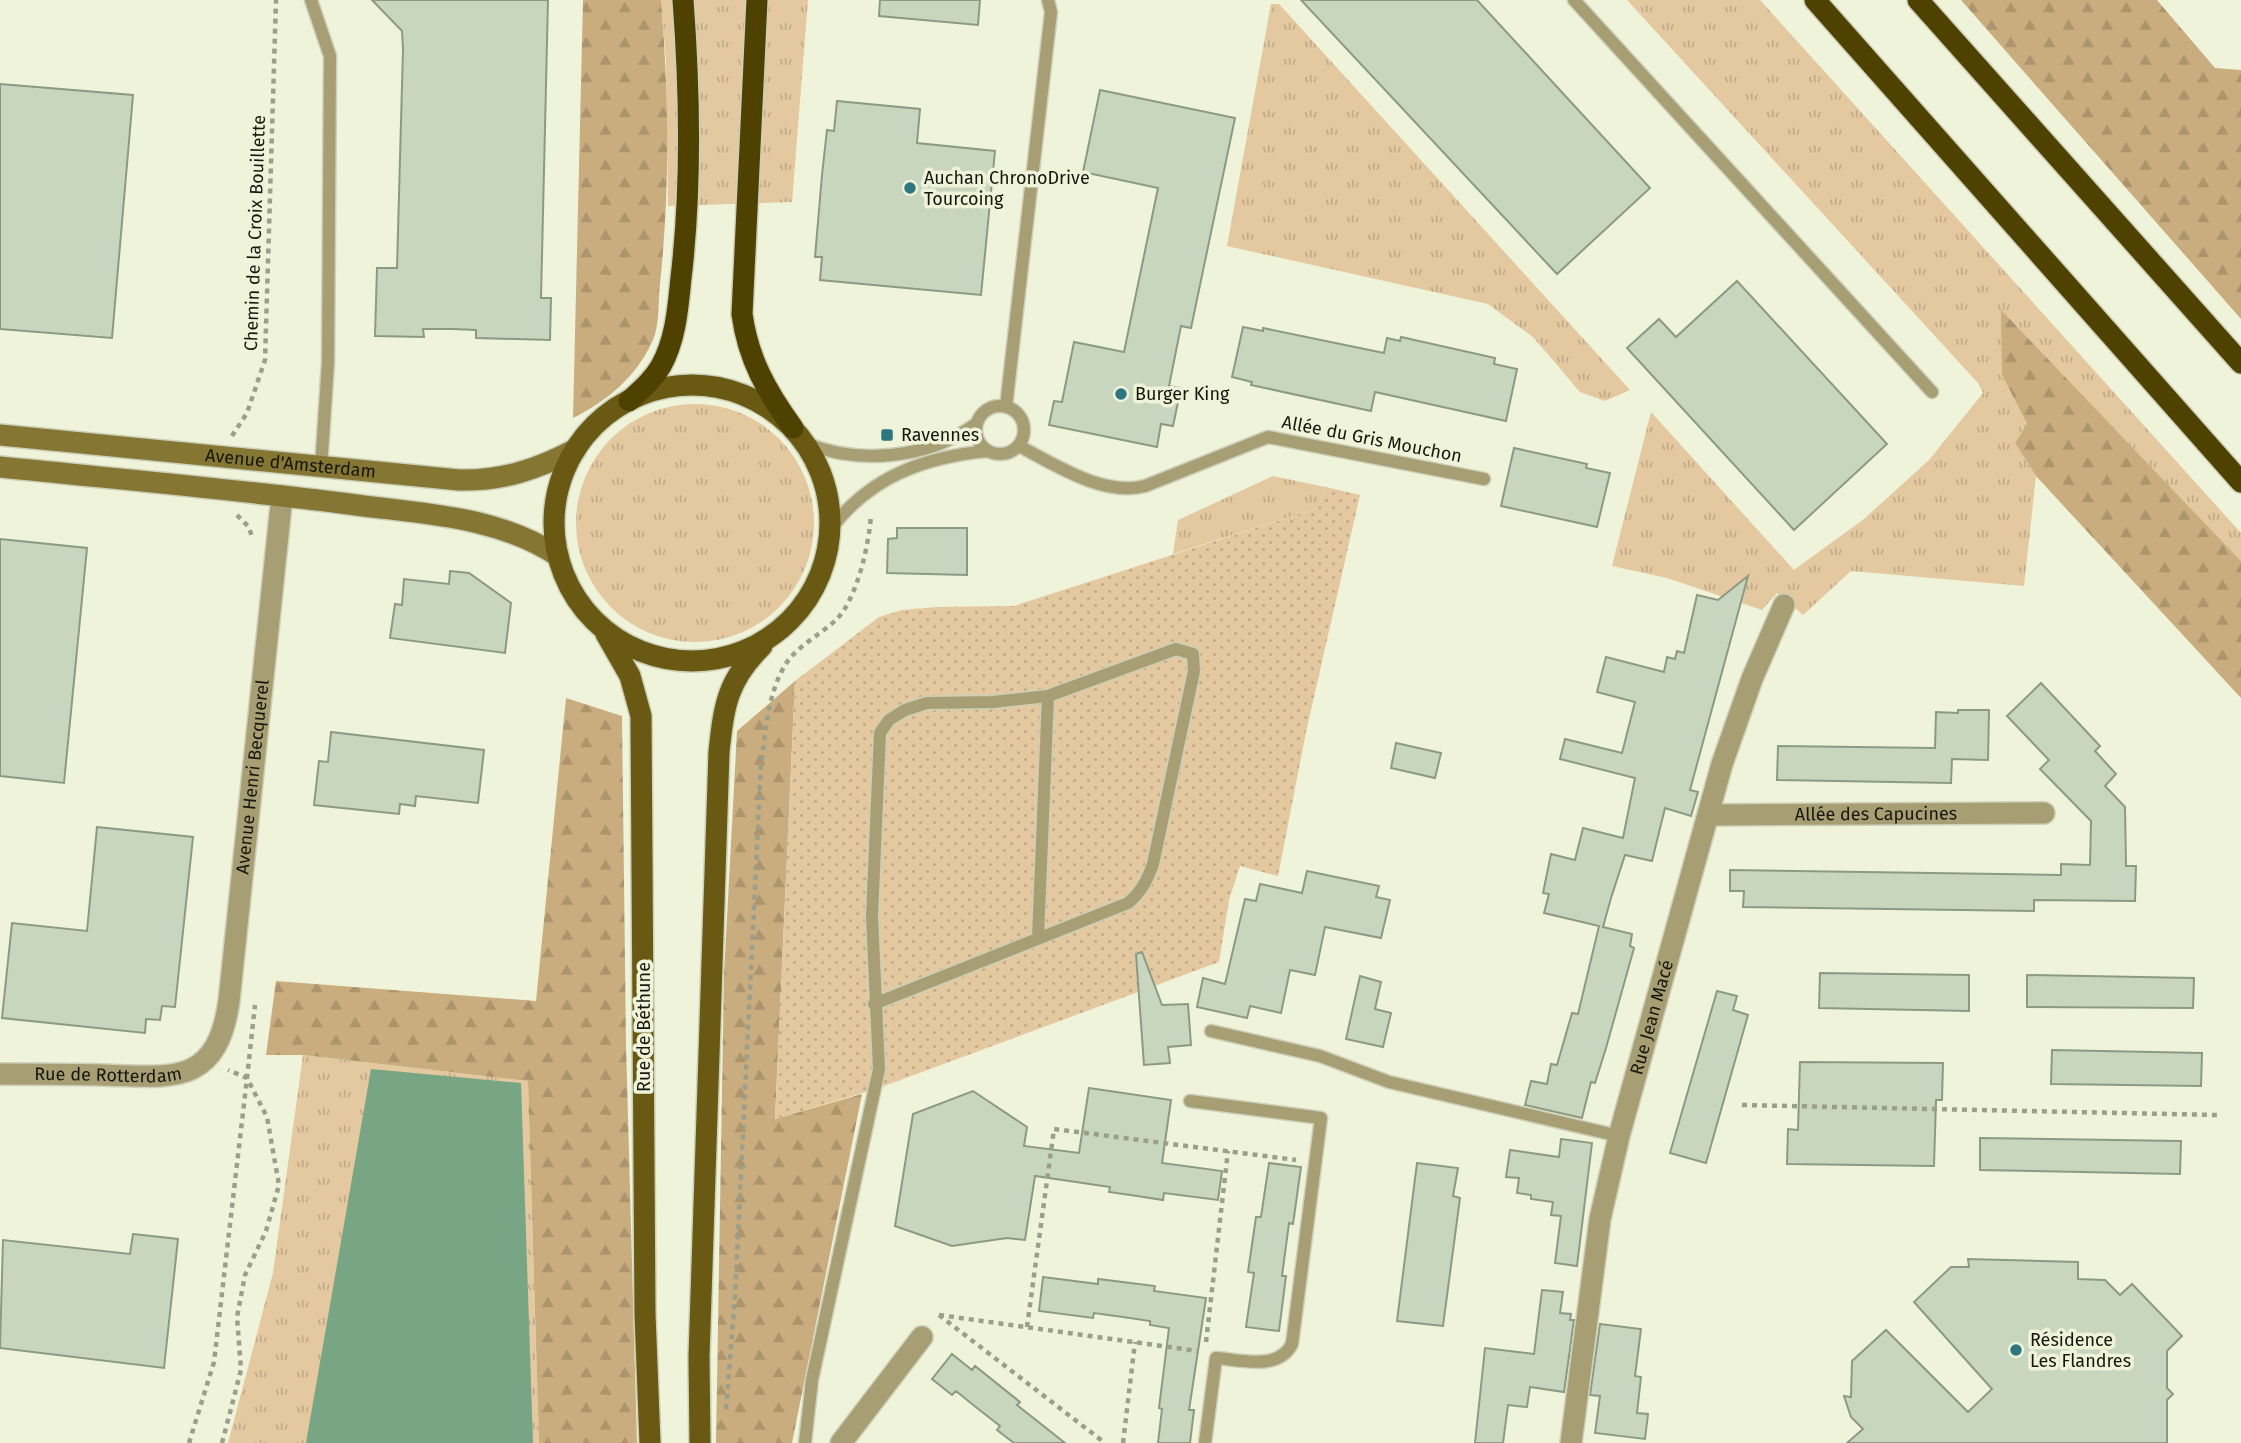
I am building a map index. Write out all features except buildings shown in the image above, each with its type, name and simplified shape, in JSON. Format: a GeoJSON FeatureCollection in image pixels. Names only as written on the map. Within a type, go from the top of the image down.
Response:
{"type":"FeatureCollection","features":[{"type":"Feature","properties":{"kind":"highway"},"geometry":{"type":"LineString","coordinates":[[629,401],[648,385],[662,365],[676,323],[691,139],[683,0]]}},
{"type":"Feature","properties":{"kind":"highway"},"geometry":{"type":"LineString","coordinates":[[757,0],[742,288],[745,338],[761,380],[799,435]]}},
{"type":"Feature","properties":{"kind":"highway"},"geometry":{"type":"LineString","coordinates":[[748,181],[768,0]]}},
{"type":"Feature","properties":{"kind":"highway"},"geometry":{"type":"LineString","coordinates":[[1815,0],[2241,482]]}},
{"type":"Feature","properties":{"kind":"highway"},"geometry":{"type":"LineString","coordinates":[[1918,0],[2241,363]]}},
{"type":"Feature","properties":{"kind":"main road"},"geometry":{"type":"LineString","coordinates":[[701,1443],[699,1343],[719,752],[725,703],[740,670],[777,632],[811,592],[823,568],[830,530],[825,484],[799,435],[761,403],[736,392],[709,386],[668,387],[629,401],[594,426],[576,449],[564,474],[556,501],[555,528],[558,556],[572,592],[596,622],[630,646],[657,656],[685,661],[713,659],[741,652],[777,632]]}},
{"type":"Feature","properties":{"kind":"main road","name":"Rue de Béthune"},"geometry":{"type":"LineString","coordinates":[[596,622],[610,639],[630,676],[641,716],[645,1300],[650,1443]]}},
{"type":"Feature","properties":{"kind":"street","name":"Avenue d'Amsterdam"},"geometry":{"type":"LineString","coordinates":[[0,435],[484,481],[532,470],[576,449]]}},
{"type":"Feature","properties":{"kind":"street","name":"Avenue d'Amsterdam"},"geometry":{"type":"LineString","coordinates":[[0,467],[282,496],[488,524],[527,537],[558,556]]}},
{"type":"Feature","properties":{"kind":"street","name":"Avenue Henri Becquerel"},"geometry":{"type":"LineString","coordinates":[[208,1057],[222,1035],[229,1001],[282,496]]}},
{"type":"Feature","properties":{"kind":"street","name":"Rue Jean Macé"},"geometry":{"type":"LineString","coordinates":[[1571,1443],[1600,1219],[1619,1136],[1708,815],[1752,679],[1784,605]]}},
{"type":"Feature","properties":{"kind":"street","name":"Allée des Capucines"},"geometry":{"type":"LineString","coordinates":[[1708,815],[2044,813]]}},
{"type":"Feature","properties":{"kind":"street","name":"Rue de Rotterdam"},"geometry":{"type":"LineString","coordinates":[[0,1074],[168,1077],[195,1068],[208,1057]]}},
{"type":"Feature","properties":{"kind":"street"},"geometry":{"type":"LineString","coordinates":[[841,1443],[922,1337]]}},
{"type":"Feature","properties":{"kind":"lane"},"geometry":{"type":"LineString","coordinates":[[311,0],[330,56],[328,363],[321,467]]}},
{"type":"Feature","properties":{"kind":"lane"},"geometry":{"type":"LineString","coordinates":[[1006,407],[1051,12],[1048,0]]}},
{"type":"Feature","properties":{"kind":"lane"},"geometry":{"type":"LineString","coordinates":[[1574,0],[1931,392]]}},
{"type":"Feature","properties":{"kind":"lane"},"geometry":{"type":"LineString","coordinates":[[799,435],[837,454],[873,456],[942,443],[977,423],[990,408],[1006,407],[1015,411],[1023,423],[1023,437],[1018,446],[1004,454],[988,452],[953,456],[893,475],[866,490],[830,530]]}},
{"type":"Feature","properties":{"kind":"lane"},"geometry":{"type":"LineString","coordinates":[[977,423],[978,439],[988,452]]}},
{"type":"Feature","properties":{"kind":"lane","name":"Allée du Gris Mouchon"},"geometry":{"type":"LineString","coordinates":[[1018,446],[1101,484],[1125,489],[1144,486],[1268,438],[1484,479]]}},
{"type":"Feature","properties":{"kind":"lane"},"geometry":{"type":"LineString","coordinates":[[805,1443],[812,1380],[879,1069],[874,1004],[872,916],[880,733],[889,720],[905,710],[926,703],[993,702],[1048,696],[1176,649],[1186,649],[1193,654],[1195,660],[1156,851],[1147,882],[1128,903],[874,1004]]}},
{"type":"Feature","properties":{"kind":"lane"},"geometry":{"type":"LineString","coordinates":[[1038,937],[1048,696]]}},
{"type":"Feature","properties":{"kind":"lane"},"geometry":{"type":"LineString","coordinates":[[1212,1031],[1320,1056],[1389,1082],[1619,1136]]}},
{"type":"Feature","properties":{"kind":"lane"},"geometry":{"type":"LineString","coordinates":[[1190,1101],[1321,1118],[1292,1344],[1286,1355],[1274,1361],[1216,1358],[1205,1443]]}},
{"type":"Feature","properties":{"kind":"path","name":"Chemin de la Croix Bouillette"},"geometry":{"type":"LineString","coordinates":[[220,457],[247,413],[265,360],[275,0]]}},
{"type":"Feature","properties":{"kind":"path"},"geometry":{"type":"LineString","coordinates":[[726,1412],[735,1296],[761,765],[771,695],[785,663],[838,618],[856,584],[871,516],[866,490]]}},
{"type":"Feature","properties":{"kind":"path"},"geometry":{"type":"LineString","coordinates":[[227,510],[248,526],[253,537],[253,550]]}},
{"type":"Feature","properties":{"kind":"path"},"geometry":{"type":"LineString","coordinates":[[208,1057],[247,1078],[267,1118],[279,1185],[266,1231],[245,1275],[237,1317],[240,1370],[222,1443]]}},
{"type":"Feature","properties":{"kind":"path"},"geometry":{"type":"LineString","coordinates":[[188,1443],[214,1362],[247,1078]]}},
{"type":"Feature","properties":{"kind":"path"},"geometry":{"type":"LineString","coordinates":[[1742,1105],[2217,1115]]}},
{"type":"Feature","properties":{"kind":"path"},"geometry":{"type":"LineString","coordinates":[[1027,1327],[1054,1129],[1315,1162]]}},
{"type":"Feature","properties":{"kind":"path"},"geometry":{"type":"LineString","coordinates":[[939,1315],[1205,1352],[1228,1151]]}},
{"type":"Feature","properties":{"kind":"path"},"geometry":{"type":"LineString","coordinates":[[922,1337],[939,1315]]}},
{"type":"Feature","properties":{"kind":"path"},"geometry":{"type":"LineString","coordinates":[[939,1315],[1105,1443]]}},
{"type":"Feature","properties":{"kind":"path"},"geometry":{"type":"LineString","coordinates":[[1123,1443],[1135,1342]]}},
{"type":"Feature","properties":{"kind":"green space"},"geometry":{"type":"Polygon","coordinates":[[[583,0],[661,0],[666,71],[667,177],[655,336],[638,366],[619,387],[573,418],[583,0]]]}},
{"type":"Feature","properties":{"kind":"green space"},"geometry":{"type":"Polygon","coordinates":[[[661,0],[808,0],[792,202],[668,206],[666,59],[661,0]]]}},
{"type":"Feature","properties":{"kind":"green space"},"geometry":{"type":"Polygon","coordinates":[[[1627,0],[1760,0],[2241,533],[2241,561],[2103,417],[2002,375],[2027,424],[2015,443],[2036,476],[2024,586],[1851,571],[1803,615],[1777,593],[1762,610],[1667,578],[1612,566],[1651,412],[1794,570],[1864,519],[1929,460],[1983,393],[1978,383],[1627,0]]]}},
{"type":"Feature","properties":{"kind":"green space"},"geometry":{"type":"Polygon","coordinates":[[[1961,0],[2157,0],[2215,68],[2241,70],[2241,319],[1961,0]]]}},
{"type":"Feature","properties":{"kind":"green space"},"geometry":{"type":"Polygon","coordinates":[[[1271,4],[1279,4],[1630,390],[1605,401],[1580,392],[1534,338],[1488,304],[1227,246],[1271,4]]]}},
{"type":"Feature","properties":{"kind":"green space"},"geometry":{"type":"Polygon","coordinates":[[[2001,310],[2241,561],[2241,698],[2036,476],[2015,443],[2027,424],[2002,375],[2001,310]]]}},
{"type":"Feature","properties":{"kind":"green space"},"geometry":{"type":"Polygon","coordinates":[[[695,404],[718,406],[741,413],[761,424],[779,439],[794,457],[805,477],[812,500],[812,546],[805,569],[794,589],[779,607],[761,622],[741,633],[718,640],[695,642],[672,640],[649,633],[629,622],[611,607],[596,589],[585,569],[578,546],[576,523],[578,500],[585,477],[596,457],[611,439],[629,424],[649,413],[672,406],[695,404]]]}},
{"type":"Feature","properties":{"kind":"green space"},"geometry":{"type":"Polygon","coordinates":[[[1273,476],[1325,487],[1318,508],[1173,554],[1178,520],[1273,476]]]}},
{"type":"Feature","properties":{"kind":"green space"},"geometry":{"type":"Polygon","coordinates":[[[1325,487],[1360,495],[1306,732],[1278,876],[1240,866],[1229,900],[1219,962],[876,1089],[775,1119],[795,681],[879,617],[902,610],[937,607],[1014,606],[1318,508],[1325,487]]]}},
{"type":"Feature","properties":{"kind":"green space"},"geometry":{"type":"Polygon","coordinates":[[[795,681],[775,1119],[862,1094],[792,1443],[716,1443],[724,974],[737,731],[795,681]]]}},
{"type":"Feature","properties":{"kind":"green space"},"geometry":{"type":"Polygon","coordinates":[[[566,698],[622,716],[626,1045],[637,1443],[539,1443],[528,1081],[303,1055],[266,1055],[276,981],[536,1001],[566,698]]]}},
{"type":"Feature","properties":{"kind":"green space"},"geometry":{"type":"Polygon","coordinates":[[[303,1055],[528,1081],[539,1443],[228,1443],[273,1273],[303,1055]]]}},
{"type":"Feature","properties":{"kind":"shaded area"},"geometry":{"type":"Polygon","coordinates":[[[371,1069],[521,1083],[533,1443],[306,1443],[371,1069]]]}},
{"type":"Feature","properties":{"kind":"place","name":"Auchan ChronoDrive Tourcoing"},"geometry":{"type":"Point","coordinates":[910,188]}},
{"type":"Feature","properties":{"kind":"place","name":"Burger King"},"geometry":{"type":"Point","coordinates":[1121,394]}},
{"type":"Feature","properties":{"kind":"place","name":"Ravennes"},"geometry":{"type":"Point","coordinates":[887,435]}},
{"type":"Feature","properties":{"kind":"place","name":"Résidence Les Flandres"},"geometry":{"type":"Point","coordinates":[2016,1350]}}]}
